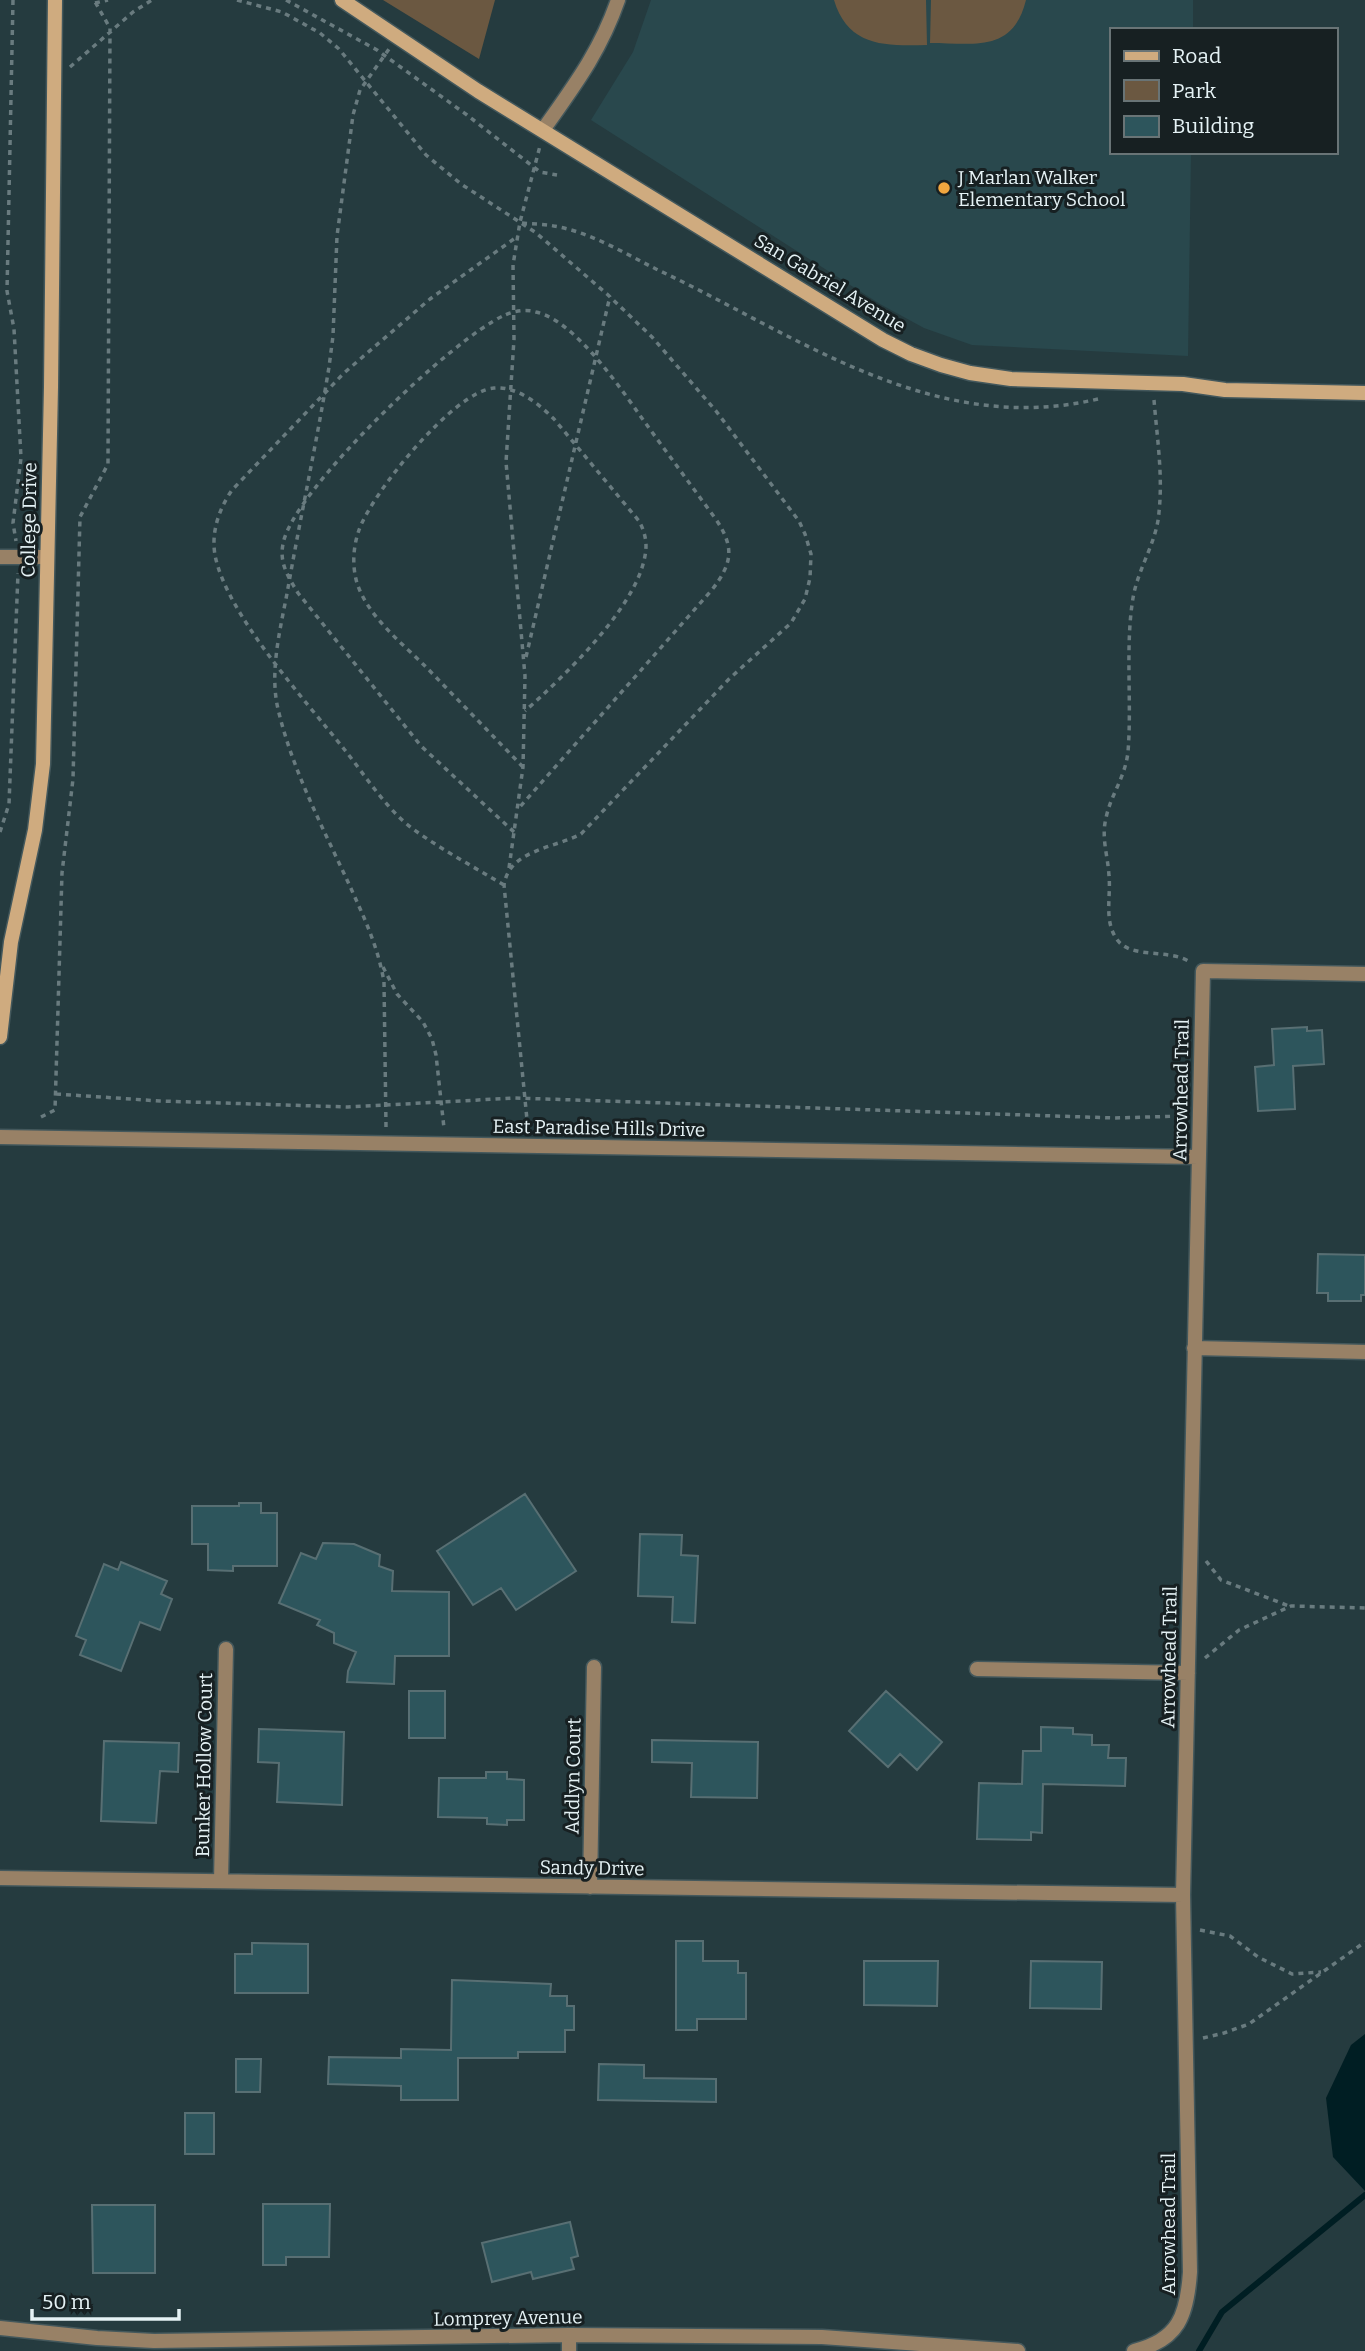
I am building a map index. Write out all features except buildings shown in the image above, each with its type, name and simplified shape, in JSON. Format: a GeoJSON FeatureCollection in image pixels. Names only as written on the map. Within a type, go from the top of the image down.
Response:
{"type":"FeatureCollection","features":[{"type":"Feature","properties":{"kind":"street","name":"College Drive"},"geometry":{"type":"LineString","coordinates":[[0,1037],[15,919],[40,800],[43,764],[55,0]]}},
{"type":"Feature","properties":{"kind":"street","name":"San Gabriel Avenue"},"geometry":{"type":"LineString","coordinates":[[342,0],[478,91],[883,340],[911,354],[970,373],[1011,379],[1153,383],[1224,390],[1365,393]]}},
{"type":"Feature","properties":{"kind":"street"},"geometry":{"type":"LineString","coordinates":[[543,130],[591,62],[609,26],[618,0]]}},
{"type":"Feature","properties":{"kind":"street"},"geometry":{"type":"LineString","coordinates":[[0,557],[47,557]]}},
{"type":"Feature","properties":{"kind":"street"},"geometry":{"type":"LineString","coordinates":[[1203,971],[1365,974]]}},
{"type":"Feature","properties":{"kind":"street","name":"Arrowhead Trail"},"geometry":{"type":"LineString","coordinates":[[1134,2351],[1149,2348],[1167,2337],[1181,2321],[1188,2302],[1190,2272],[1183,1895],[1203,971]]}},
{"type":"Feature","properties":{"kind":"street","name":"East Paradise Hills Drive"},"geometry":{"type":"LineString","coordinates":[[0,1136],[1198,1157]]}},
{"type":"Feature","properties":{"kind":"street"},"geometry":{"type":"LineString","coordinates":[[1194,1348],[1365,1352]]}},
{"type":"Feature","properties":{"kind":"street","name":"Bunker Hollow Court"},"geometry":{"type":"LineString","coordinates":[[220,1881],[226,1649]]}},
{"type":"Feature","properties":{"kind":"street","name":"Addlyn Court"},"geometry":{"type":"LineString","coordinates":[[590,1887],[594,1667]]}},
{"type":"Feature","properties":{"kind":"street"},"geometry":{"type":"LineString","coordinates":[[977,1670],[1188,1673]]}},
{"type":"Feature","properties":{"kind":"street","name":"Sandy Drive"},"geometry":{"type":"LineString","coordinates":[[0,1878],[1183,1895]]}},
{"type":"Feature","properties":{"kind":"street","name":"Lomprey Avenue"},"geometry":{"type":"LineString","coordinates":[[0,2328],[166,2342],[569,2336],[831,2337],[1018,2351]]}},
{"type":"Feature","properties":{"kind":"street"},"geometry":{"type":"LineString","coordinates":[[569,2336],[569,2351]]}},
{"type":"Feature","properties":{"kind":"path"},"geometry":{"type":"LineString","coordinates":[[0,832],[9,804],[19,557],[13,523],[21,458],[14,329],[7,291],[13,0]]}},
{"type":"Feature","properties":{"kind":"path"},"geometry":{"type":"LineString","coordinates":[[41,1117],[55,1110],[62,873],[73,779],[80,517],[108,464],[110,28],[94,1],[108,0]]}},
{"type":"Feature","properties":{"kind":"path"},"geometry":{"type":"LineString","coordinates":[[55,80],[133,12],[152,0]]}},
{"type":"Feature","properties":{"kind":"path"},"geometry":{"type":"LineString","coordinates":[[237,0],[282,12],[309,25],[339,49],[426,155],[461,184],[535,232],[610,296],[652,337],[716,411],[799,521],[809,544],[810,578],[805,600],[791,623],[729,680],[581,834],[526,856],[509,870]]}},
{"type":"Feature","properties":{"kind":"path"},"geometry":{"type":"LineString","coordinates":[[286,0],[385,55],[540,172],[557,175]]}},
{"type":"Feature","properties":{"kind":"path"},"geometry":{"type":"LineString","coordinates":[[399,36],[366,81],[356,101],[337,236],[333,336],[325,392],[275,663],[277,705],[286,738],[308,795],[397,994],[428,1030],[434,1047],[445,1144]]}},
{"type":"Feature","properties":{"kind":"path"},"geometry":{"type":"LineString","coordinates":[[530,1146],[504,885],[509,870],[518,809],[525,712],[525,663],[506,462],[514,312],[513,265],[520,222],[543,130]]}},
{"type":"Feature","properties":{"kind":"path"},"geometry":{"type":"LineString","coordinates":[[520,222],[553,226],[595,239],[688,283],[834,360],[909,389],[996,406],[1056,406],[1104,398]]}},
{"type":"Feature","properties":{"kind":"path"},"geometry":{"type":"LineString","coordinates":[[504,885],[407,824],[380,795],[275,663],[225,583],[216,557],[214,535],[219,513],[232,490],[325,392],[430,299],[518,236]]}},
{"type":"Feature","properties":{"kind":"path"},"geometry":{"type":"LineString","coordinates":[[525,663],[610,296]]}},
{"type":"Feature","properties":{"kind":"path"},"geometry":{"type":"LineString","coordinates":[[514,832],[421,746],[290,579],[282,562],[282,546],[290,524],[336,462],[424,374],[486,325],[514,312],[527,311],[543,314],[574,336],[608,371],[725,533],[729,547],[728,562],[711,591],[518,809]]}},
{"type":"Feature","properties":{"kind":"path"},"geometry":{"type":"LineString","coordinates":[[1153,383],[1160,510],[1132,602],[1126,768],[1105,819],[1104,843],[1109,875],[1110,921],[1115,937],[1124,947],[1181,956],[1203,971]]}},
{"type":"Feature","properties":{"kind":"path"},"geometry":{"type":"LineString","coordinates":[[523,767],[381,621],[360,590],[354,562],[357,538],[365,516],[378,495],[443,419],[474,395],[489,389],[511,390],[543,409],[639,520],[645,537],[645,554],[634,586],[610,622],[575,664],[525,712]]}},
{"type":"Feature","properties":{"kind":"path"},"geometry":{"type":"LineString","coordinates":[[381,962],[384,982],[386,1143]]}},
{"type":"Feature","properties":{"kind":"path"},"geometry":{"type":"LineString","coordinates":[[56,1094],[160,1101],[348,1107],[525,1098],[1100,1118],[1191,1115]]}},
{"type":"Feature","properties":{"kind":"path"},"geometry":{"type":"LineString","coordinates":[[1190,1540],[1221,1580],[1291,1606],[1365,1608]]}},
{"type":"Feature","properties":{"kind":"path"},"geometry":{"type":"LineString","coordinates":[[1188,1673],[1239,1630],[1291,1606]]}},
{"type":"Feature","properties":{"kind":"path"},"geometry":{"type":"LineString","coordinates":[[1183,1929],[1230,1936],[1258,1957],[1292,1974],[1323,1972]]}},
{"type":"Feature","properties":{"kind":"path"},"geometry":{"type":"LineString","coordinates":[[1184,2041],[1224,2034],[1249,2024],[1365,1942]]}},
{"type":"Feature","properties":{"kind":"shaded area","name":"J Marlan Walker Elementary School"},"geometry":{"type":"Polygon","coordinates":[[[651,0],[1193,0],[1193,28],[1110,28],[1110,154],[1191,154],[1188,356],[972,345],[924,328],[880,304],[591,120],[633,52],[651,0]]]}},
{"type":"Feature","properties":{"kind":"shaded area"},"geometry":{"type":"Polygon","coordinates":[[[1365,2034],[1365,2191],[1333,2157],[1326,2098],[1351,2045],[1365,2034]]]}},
{"type":"Feature","properties":{"kind":"green space"},"geometry":{"type":"Polygon","coordinates":[[[383,0],[495,0],[479,59],[383,0]]]}},
{"type":"Feature","properties":{"kind":"green space"},"geometry":{"type":"Polygon","coordinates":[[[834,0],[926,0],[927,45],[897,45],[870,41],[849,27],[834,0]]]}},
{"type":"Feature","properties":{"kind":"green space"},"geometry":{"type":"Polygon","coordinates":[[[931,0],[1026,0],[1020,17],[1002,37],[962,44],[930,43],[931,0]]]}},
{"type":"Feature","properties":{"kind":"waterway"},"geometry":{"type":"LineString","coordinates":[[1199,2351],[1222,2312],[1365,2195]]}},
{"type":"Feature","properties":{"kind":"place","name":"J Marlan Walker Elementary School"},"geometry":{"type":"Point","coordinates":[944,188]}}]}
